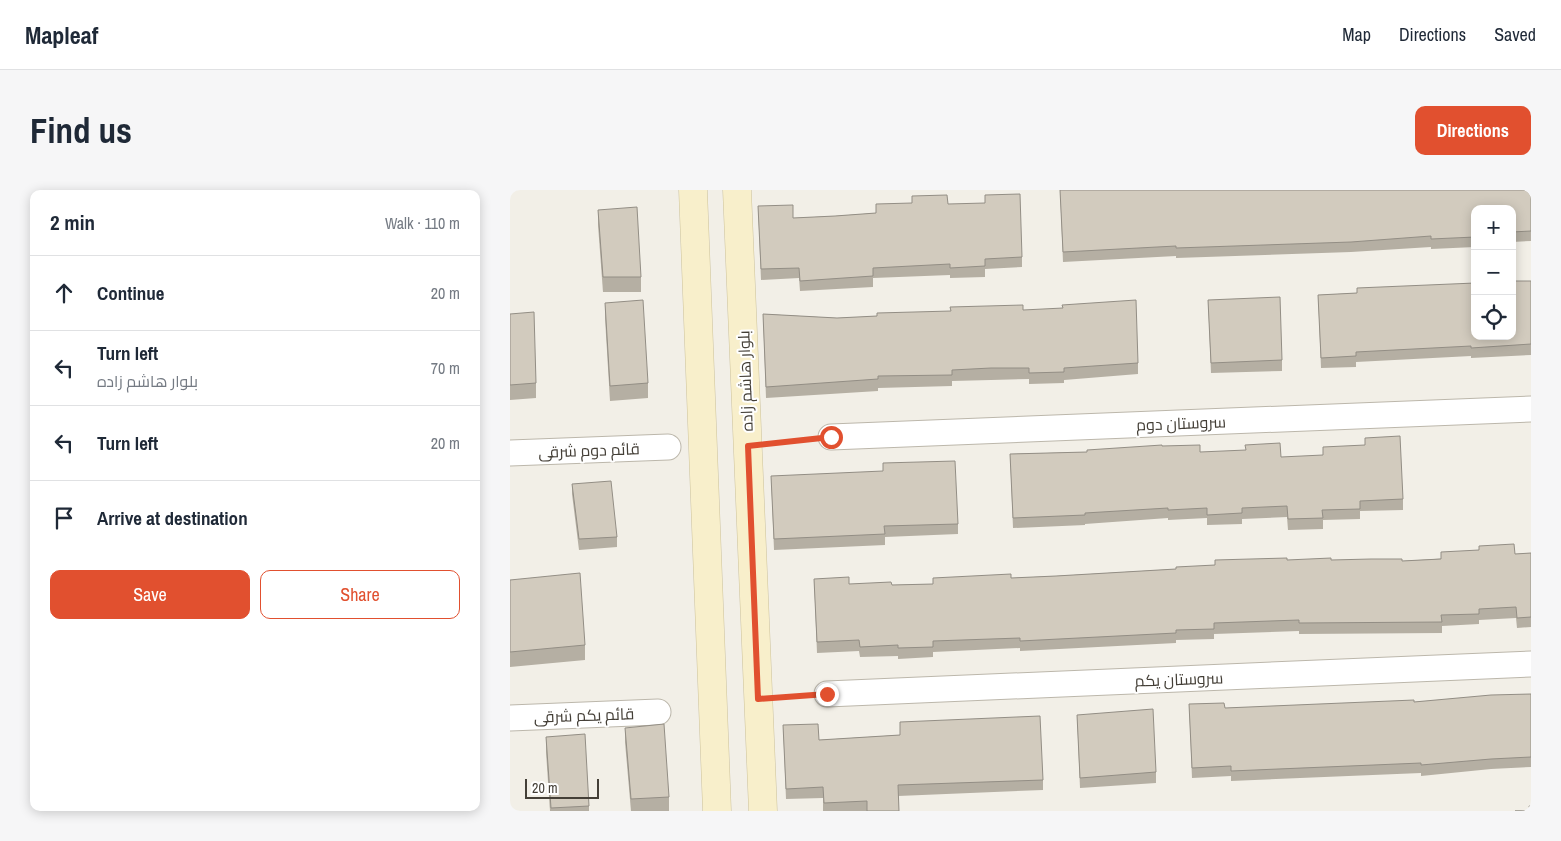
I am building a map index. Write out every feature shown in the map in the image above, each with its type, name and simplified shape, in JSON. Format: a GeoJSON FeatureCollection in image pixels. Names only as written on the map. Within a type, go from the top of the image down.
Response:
{"type":"FeatureCollection","features":[{"type":"Feature","properties":{"kind":"street"},"geometry":{"type":"LineString","coordinates":[[693,190],[717,811]]}},
{"type":"Feature","properties":{"kind":"street","name":"بلوار هاشم زاده"},"geometry":{"type":"LineString","coordinates":[[737,190],[763,811]]}},
{"type":"Feature","properties":{"kind":"street","name":"سروستان دوم"},"geometry":{"type":"LineString","coordinates":[[831,437],[1531,409]]}},
{"type":"Feature","properties":{"kind":"street","name":"قائم دوم شرقی"},"geometry":{"type":"LineString","coordinates":[[510,453],[668,447]]}},
{"type":"Feature","properties":{"kind":"street","name":"سروستان یکم"},"geometry":{"type":"LineString","coordinates":[[827,694],[1531,664]]}},
{"type":"Feature","properties":{"kind":"street","name":"قائم یکم شرقی"},"geometry":{"type":"LineString","coordinates":[[510,718],[658,712]]}},
{"type":"Feature","properties":{"kind":"path"},"geometry":{"type":"LineString","coordinates":[[748,446],[831,437]]}},
{"type":"Feature","properties":{"kind":"path"},"geometry":{"type":"LineString","coordinates":[[758,699],[827,694]]}},
{"type":"Feature","properties":{"kind":"building"},"geometry":{"type":"Polygon","coordinates":[[[1060,190],[1531,190],[1531,231],[1516,232],[1516,205],[1471,205],[1471,237],[1431,239],[1431,236],[1351,242],[1176,248],[1176,246],[1063,252],[1060,190]]]}},
{"type":"Feature","properties":{"kind":"building"},"geometry":{"type":"Polygon","coordinates":[[[1020,194],[1022,257],[985,259],[985,266],[950,268],[950,264],[873,268],[873,276],[800,281],[799,268],[761,269],[758,206],[793,205],[793,218],[876,213],[876,204],[912,203],[912,196],[947,195],[948,204],[985,203],[985,195],[1020,194]]]}},
{"type":"Feature","properties":{"kind":"building"},"geometry":{"type":"Polygon","coordinates":[[[637,207],[641,277],[603,277],[598,210],[637,207]]]}},
{"type":"Feature","properties":{"kind":"building"},"geometry":{"type":"Polygon","coordinates":[[[1516,281],[1531,281],[1531,344],[1356,352],[1356,356],[1321,358],[1318,295],[1357,293],[1357,288],[1471,283],[1471,340],[1516,340],[1516,281]]]}},
{"type":"Feature","properties":{"kind":"building"},"geometry":{"type":"Polygon","coordinates":[[[1280,297],[1282,360],[1211,363],[1208,300],[1280,297]]]}},
{"type":"Feature","properties":{"kind":"building"},"geometry":{"type":"Polygon","coordinates":[[[643,300],[648,383],[610,386],[605,303],[643,300]]]}},
{"type":"Feature","properties":{"kind":"building"},"geometry":{"type":"Polygon","coordinates":[[[1136,300],[1138,363],[1064,368],[1064,372],[1029,373],[1029,368],[952,370],[952,375],[878,376],[878,379],[766,387],[763,314],[837,318],[877,316],[877,313],[951,311],[950,307],[1023,305],[1023,310],[1063,308],[1062,305],[1136,300]]]}},
{"type":"Feature","properties":{"kind":"building"},"geometry":{"type":"Polygon","coordinates":[[[534,312],[536,383],[510,385],[510,314],[534,312]]]}},
{"type":"Feature","properties":{"kind":"building"},"geometry":{"type":"Polygon","coordinates":[[[1400,436],[1403,499],[1360,501],[1360,509],[1322,510],[1323,518],[1288,519],[1287,506],[1242,508],[1242,513],[1207,515],[1207,508],[1168,510],[1168,508],[1085,513],[1085,515],[1013,518],[1010,454],[1087,452],[1087,450],[1162,445],[1200,445],[1200,452],[1246,450],[1245,445],[1280,443],[1281,457],[1323,455],[1323,447],[1365,445],[1365,438],[1400,436]]]}},
{"type":"Feature","properties":{"kind":"building"},"geometry":{"type":"Polygon","coordinates":[[[955,461],[958,524],[884,526],[885,534],[774,539],[771,476],[883,471],[883,463],[955,461]]]}},
{"type":"Feature","properties":{"kind":"building"},"geometry":{"type":"Polygon","coordinates":[[[611,481],[617,537],[579,539],[572,484],[611,481]]]}},
{"type":"Feature","properties":{"kind":"building"},"geometry":{"type":"Polygon","coordinates":[[[1514,544],[1515,554],[1531,553],[1531,617],[1517,618],[1516,607],[1479,609],[1479,614],[1441,615],[1442,622],[1299,623],[1299,620],[1214,623],[1214,629],[1176,630],[1176,633],[1020,641],[1020,638],[933,641],[933,647],[898,648],[898,645],[860,647],[859,640],[817,642],[814,579],[849,577],[849,584],[891,582],[892,585],[933,584],[933,578],[1011,574],[1011,578],[1176,569],[1176,567],[1215,565],[1215,560],[1331,558],[1331,560],[1402,559],[1402,561],[1441,559],[1441,552],[1479,550],[1479,546],[1514,544]]]}},
{"type":"Feature","properties":{"kind":"building"},"geometry":{"type":"Polygon","coordinates":[[[580,573],[585,645],[510,652],[510,580],[580,573]]]}},
{"type":"Feature","properties":{"kind":"building"},"geometry":{"type":"Polygon","coordinates":[[[1531,694],[1531,757],[1421,765],[1421,763],[1231,771],[1231,766],[1192,768],[1189,704],[1224,703],[1225,708],[1414,700],[1414,702],[1491,695],[1531,694]]]}},
{"type":"Feature","properties":{"kind":"building"},"geometry":{"type":"Polygon","coordinates":[[[1153,709],[1156,772],[1080,778],[1077,715],[1153,709]]]}},
{"type":"Feature","properties":{"kind":"building"},"geometry":{"type":"Polygon","coordinates":[[[1040,716],[1043,780],[898,785],[899,811],[867,811],[867,801],[824,803],[823,787],[786,789],[783,725],[818,724],[819,740],[900,735],[900,722],[1040,716]]]}},
{"type":"Feature","properties":{"kind":"building"},"geometry":{"type":"Polygon","coordinates":[[[664,724],[669,797],[631,799],[625,728],[664,724]]]}},
{"type":"Feature","properties":{"kind":"building"},"geometry":{"type":"Polygon","coordinates":[[[585,734],[589,806],[551,808],[546,737],[585,734]]]}},
{"type":"Feature","properties":{"kind":"route"},"geometry":{"type":"LineString","coordinates":[[827,694],[758,699],[748,446],[831,437]]}}]}
